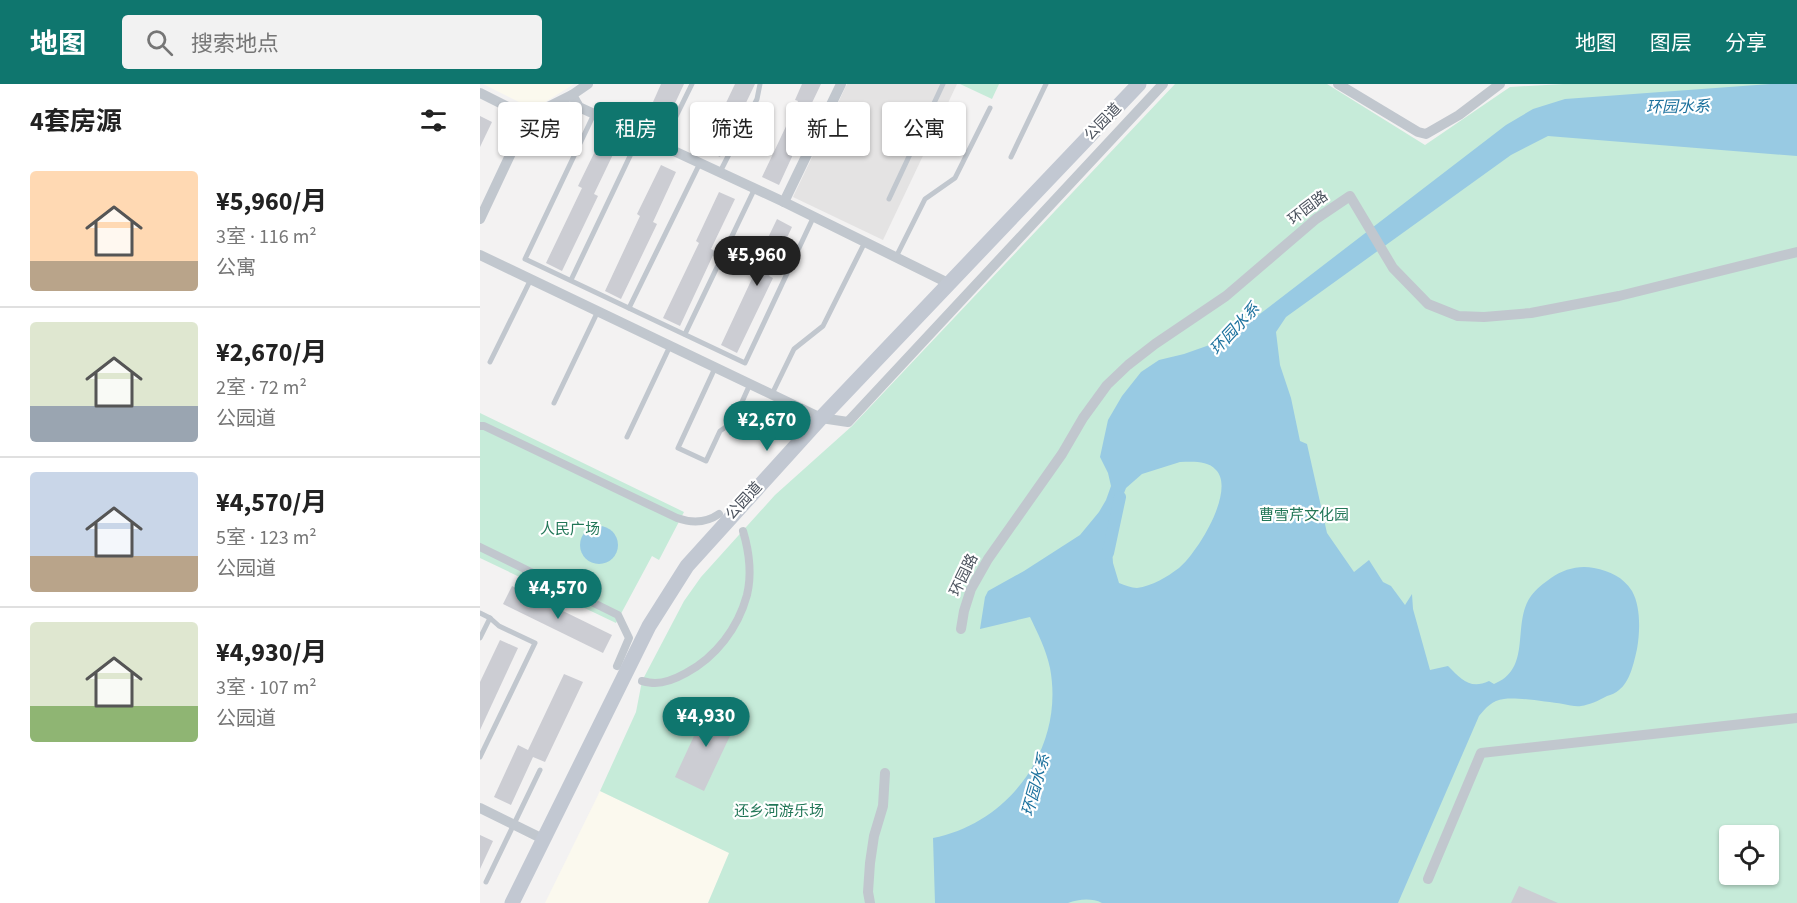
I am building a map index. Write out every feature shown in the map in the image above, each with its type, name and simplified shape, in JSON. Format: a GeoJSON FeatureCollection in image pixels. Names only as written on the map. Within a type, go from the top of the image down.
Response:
{"type":"FeatureCollection","features":[{"type":"Feature","properties":{"kind":"main road","name":"公园道"},"geometry":{"type":"LineString","coordinates":[[512,903],[649,626],[664,599],[694,558],[821,418],[1139,84]]}},
{"type":"Feature","properties":{"kind":"street"},"geometry":{"type":"LineString","coordinates":[[557,102],[588,84]]}},
{"type":"Feature","properties":{"kind":"street"},"geometry":{"type":"LineString","coordinates":[[784,202],[841,84]]}},
{"type":"Feature","properties":{"kind":"street"},"geometry":{"type":"LineString","coordinates":[[480,255],[821,418],[848,422],[1163,84]]}},
{"type":"Feature","properties":{"kind":"street"},"geometry":{"type":"LineString","coordinates":[[1338,84],[1418,132],[1426,134],[1459,115],[1500,84]]}},
{"type":"Feature","properties":{"kind":"street"},"geometry":{"type":"LineString","coordinates":[[480,93],[498,102]]}},
{"type":"Feature","properties":{"kind":"street"},"geometry":{"type":"LineString","coordinates":[[572,94],[579,107],[594,114]]}},
{"type":"Feature","properties":{"kind":"street"},"geometry":{"type":"LineString","coordinates":[[678,153],[814,216],[950,284]]}},
{"type":"Feature","properties":{"kind":"street"},"geometry":{"type":"LineString","coordinates":[[480,219],[510,156]]}},
{"type":"Feature","properties":{"kind":"street","name":"环园路"},"geometry":{"type":"LineString","coordinates":[[962,629],[964,611],[971,590],[988,560],[1107,385],[1128,365],[1226,296],[1308,226],[1350,196],[1393,268],[1428,303],[1458,316],[1484,317],[1531,313],[1619,297],[1797,252]]}},
{"type":"Feature","properties":{"kind":"street"},"geometry":{"type":"LineString","coordinates":[[480,426],[677,518],[688,522],[711,519],[719,514]]}},
{"type":"Feature","properties":{"kind":"street"},"geometry":{"type":"LineString","coordinates":[[642,681],[657,683],[675,679],[715,652],[730,634],[747,593],[749,572],[747,547],[742,531]]}},
{"type":"Feature","properties":{"kind":"street"},"geometry":{"type":"LineString","coordinates":[[480,547],[618,615],[628,638],[617,666]]}},
{"type":"Feature","properties":{"kind":"street"},"geometry":{"type":"LineString","coordinates":[[1428,879],[1482,753],[1797,718]]}},
{"type":"Feature","properties":{"kind":"street"},"geometry":{"type":"LineString","coordinates":[[870,903],[868,891],[870,863],[874,836],[883,806],[885,773]]}},
{"type":"Feature","properties":{"kind":"street"},"geometry":{"type":"LineString","coordinates":[[480,808],[543,839]]}},
{"type":"Feature","properties":{"kind":"lane"},"geometry":{"type":"LineString","coordinates":[[678,112],[692,84]]}},
{"type":"Feature","properties":{"kind":"lane"},"geometry":{"type":"LineString","coordinates":[[720,172],[757,99],[760,84]]}},
{"type":"Feature","properties":{"kind":"lane"},"geometry":{"type":"LineString","coordinates":[[889,199],[944,84]]}},
{"type":"Feature","properties":{"kind":"lane"},"geometry":{"type":"LineString","coordinates":[[1011,157],[1046,84]]}},
{"type":"Feature","properties":{"kind":"lane"},"geometry":{"type":"LineString","coordinates":[[896,257],[925,199],[955,178],[990,108]]}},
{"type":"Feature","properties":{"kind":"lane"},"geometry":{"type":"LineString","coordinates":[[594,114],[525,259],[745,363],[814,216]]}},
{"type":"Feature","properties":{"kind":"lane"},"geometry":{"type":"LineString","coordinates":[[571,280],[630,156]]}},
{"type":"Feature","properties":{"kind":"lane"},"geometry":{"type":"LineString","coordinates":[[629,308],[700,163]]}},
{"type":"Feature","properties":{"kind":"lane"},"geometry":{"type":"LineString","coordinates":[[685,334],[755,188]]}},
{"type":"Feature","properties":{"kind":"lane"},"geometry":{"type":"LineString","coordinates":[[772,395],[794,349],[823,326],[865,242]]}},
{"type":"Feature","properties":{"kind":"lane"},"geometry":{"type":"LineString","coordinates":[[490,362],[531,279]]}},
{"type":"Feature","properties":{"kind":"lane"},"geometry":{"type":"LineString","coordinates":[[554,403],[598,311]]}},
{"type":"Feature","properties":{"kind":"lane"},"geometry":{"type":"LineString","coordinates":[[627,437],[670,346]]}},
{"type":"Feature","properties":{"kind":"lane"},"geometry":{"type":"LineString","coordinates":[[715,368],[678,448],[706,461],[720,431],[733,422],[750,384]]}},
{"type":"Feature","properties":{"kind":"lane"},"geometry":{"type":"LineString","coordinates":[[480,613],[499,626],[535,643],[480,757]]}},
{"type":"Feature","properties":{"kind":"lane"},"geometry":{"type":"LineString","coordinates":[[480,638],[490,618]]}},
{"type":"Feature","properties":{"kind":"lane"},"geometry":{"type":"LineString","coordinates":[[486,882],[540,770]]}},
{"type":"Feature","properties":{"kind":"shaded area"},"geometry":{"type":"Polygon","coordinates":[[[483,84],[574,84],[545,102],[519,102],[483,84]]]}},
{"type":"Feature","properties":{"kind":"shaded area"},"geometry":{"type":"Polygon","coordinates":[[[847,84],[957,84],[948,102],[882,102],[882,156],[923,156],[883,240],[793,197],[813,156],[870,156],[870,102],[838,102],[847,84]]]}},
{"type":"Feature","properties":{"kind":"shaded area"},"geometry":{"type":"Polygon","coordinates":[[[600,791],[730,853],[708,903],[545,903],[600,791]]]}},
{"type":"Feature","properties":{"kind":"green space"},"geometry":{"type":"Polygon","coordinates":[[[960,84],[999,84],[992,99],[960,84]]]}},
{"type":"Feature","properties":{"kind":"green space","name":"曹雪芹文化园"},"geometry":{"type":"Polygon","coordinates":[[[1175,84],[1327,84],[1425,145],[1510,87],[1564,84],[1797,84],[1797,903],[708,903],[729,853],[600,791],[636,712],[642,681],[684,601],[701,577],[775,495],[852,426],[1175,84]]]}},
{"type":"Feature","properties":{"kind":"green space","name":"人民广场"},"geometry":{"type":"Polygon","coordinates":[[[480,413],[684,512],[659,560],[652,556],[616,623],[480,558],[480,413]]]}},
{"type":"Feature","properties":{"kind":"water"},"geometry":{"type":"Polygon","coordinates":[[[1797,84],[1797,156],[1548,136],[1511,155],[1286,317],[1276,332],[1280,365],[1291,398],[1300,441],[1307,444],[1327,533],[1354,572],[1369,560],[1383,582],[1391,586],[1405,605],[1412,594],[1413,609],[1430,670],[1448,666],[1471,684],[1489,681],[1494,684],[1506,677],[1518,657],[1522,619],[1531,596],[1543,584],[1561,572],[1577,567],[1588,567],[1616,575],[1628,586],[1635,597],[1639,627],[1637,649],[1631,671],[1623,686],[1613,694],[1581,706],[1510,699],[1496,701],[1487,707],[1479,716],[1398,903],[1102,903],[1085,900],[1068,903],[935,903],[933,838],[961,830],[986,816],[1008,798],[1026,777],[1040,753],[1049,726],[1052,697],[1050,668],[1030,617],[980,629],[985,597],[988,591],[1080,535],[1099,512],[1111,486],[1108,473],[1100,457],[1108,420],[1122,396],[1141,372],[1159,360],[1218,342],[1252,320],[1506,125],[1533,109],[1565,99],[1797,84]],[[1180,462],[1142,474],[1126,488],[1111,536],[1113,563],[1119,583],[1137,588],[1164,578],[1179,568],[1195,549],[1212,521],[1221,492],[1221,480],[1216,470],[1199,462],[1180,462]]]}},
{"type":"Feature","properties":{"kind":"water"},"geometry":{"type":"Polygon","coordinates":[[[599,526],[612,532],[618,545],[612,558],[599,564],[586,558],[580,545],[586,532],[599,526]]]}},
{"type":"Feature","properties":{"kind":"building"},"geometry":{"type":"Polygon","coordinates":[[[661,84],[684,84],[676,102],[653,102],[661,84]]]}},
{"type":"Feature","properties":{"kind":"building"},"geometry":{"type":"Polygon","coordinates":[[[735,84],[755,84],[746,102],[726,102],[735,84]]]}},
{"type":"Feature","properties":{"kind":"building"},"geometry":{"type":"Polygon","coordinates":[[[802,84],[821,84],[812,102],[795,100],[802,84]]]}},
{"type":"Feature","properties":{"kind":"building"},"geometry":{"type":"Polygon","coordinates":[[[480,116],[492,122],[480,147],[480,116]]]}},
{"type":"Feature","properties":{"kind":"building"},"geometry":{"type":"Polygon","coordinates":[[[786,126],[786,156],[792,156],[779,185],[762,177],[774,156],[786,126]]]}},
{"type":"Feature","properties":{"kind":"building"},"geometry":{"type":"Polygon","coordinates":[[[594,153],[594,156],[612,156],[594,194],[598,196],[562,271],[546,263],[582,188],[578,186],[594,153]]]}},
{"type":"Feature","properties":{"kind":"building"},"geometry":{"type":"Polygon","coordinates":[[[661,165],[676,172],[653,222],[657,224],[621,299],[605,291],[640,216],[637,214],[661,165]]]}},
{"type":"Feature","properties":{"kind":"building"},"geometry":{"type":"Polygon","coordinates":[[[719,192],[735,199],[711,249],[715,251],[680,326],[663,318],[699,243],[696,241],[719,192]]]}},
{"type":"Feature","properties":{"kind":"building"},"geometry":{"type":"Polygon","coordinates":[[[777,219],[792,227],[769,276],[773,278],[737,353],[721,345],[777,219]]]}},
{"type":"Feature","properties":{"kind":"building"},"geometry":{"type":"Polygon","coordinates":[[[512,586],[612,635],[603,653],[503,604],[512,586]]]}},
{"type":"Feature","properties":{"kind":"building"},"geometry":{"type":"Polygon","coordinates":[[[500,640],[518,648],[480,730],[480,682],[500,640]]]}},
{"type":"Feature","properties":{"kind":"building"},"geometry":{"type":"Polygon","coordinates":[[[564,674],[583,682],[545,762],[533,757],[511,805],[494,797],[518,745],[528,750],[564,674]]]}},
{"type":"Feature","properties":{"kind":"building"},"geometry":{"type":"Polygon","coordinates":[[[706,706],[737,721],[704,791],[675,777],[706,706]]]}},
{"type":"Feature","properties":{"kind":"building"},"geometry":{"type":"Polygon","coordinates":[[[480,835],[493,841],[480,869],[480,835]]]}},
{"type":"Feature","properties":{"kind":"building"},"geometry":{"type":"Polygon","coordinates":[[[1519,886],[1558,903],[1511,903],[1519,886]]]}},
{"type":"Feature","properties":{"kind":"waterway","name":"环园水系"},"geometry":{"type":"LineString","coordinates":[[1108,553],[1120,497]]}},
{"type":"Feature","properties":{"kind":"park label","name":"还乡河游乐场"},"geometry":{"type":"Point","coordinates":[779,811]}}]}
